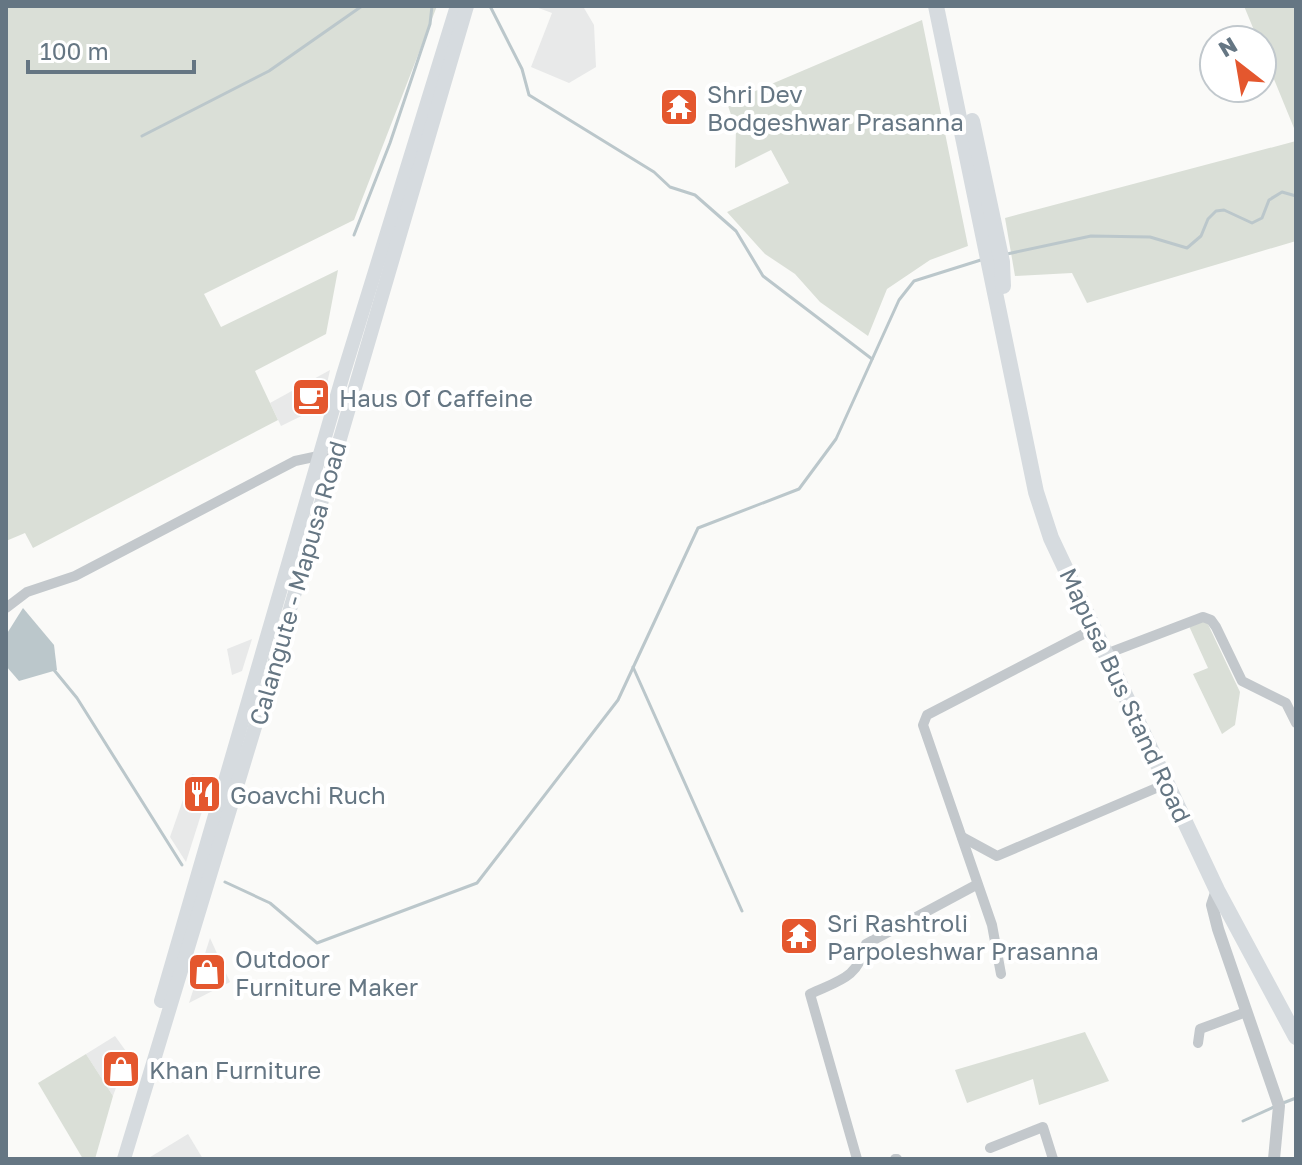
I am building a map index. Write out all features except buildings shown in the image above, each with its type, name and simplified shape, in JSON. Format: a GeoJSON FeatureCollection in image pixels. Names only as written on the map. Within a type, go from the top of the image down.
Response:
{"type":"FeatureCollection","features":[{"type":"Feature","properties":{"kind":"main road","name":"Calangute - Mapusa Road"},"geometry":{"type":"LineString","coordinates":[[124,1159],[457,6]]}},
{"type":"Feature","properties":{"kind":"main road","name":"Calangute - Mapusa Road"},"geometry":{"type":"LineString","coordinates":[[115,1159],[327,455],[467,6]]}},
{"type":"Feature","properties":{"kind":"main road","name":"Mapusa Bus Stand Road"},"geometry":{"type":"LineString","coordinates":[[936,6],[1036,492],[1051,538],[1217,890],[1295,1032]]}},
{"type":"Feature","properties":{"kind":"main road","name":"Mapusa Bus Stand Road"},"geometry":{"type":"LineString","coordinates":[[947,6],[1002,262],[1004,336]]}},
{"type":"Feature","properties":{"kind":"street"},"geometry":{"type":"LineString","coordinates":[[6,608],[27,592],[75,576],[295,461],[327,455]]}},
{"type":"Feature","properties":{"kind":"street"},"geometry":{"type":"LineString","coordinates":[[1106,654],[1203,617],[1211,620],[1216,627],[1242,681],[1286,703],[1296,723]]}},
{"type":"Feature","properties":{"kind":"street"},"geometry":{"type":"LineString","coordinates":[[1001,974],[992,925],[923,725],[927,715],[1095,628]]}},
{"type":"Feature","properties":{"kind":"street"},"geometry":{"type":"LineString","coordinates":[[962,837],[997,856],[1168,783]]}},
{"type":"Feature","properties":{"kind":"street"},"geometry":{"type":"LineString","coordinates":[[857,1159],[810,994],[851,975],[862,962],[866,944],[976,885]]}},
{"type":"Feature","properties":{"kind":"street"},"geometry":{"type":"LineString","coordinates":[[1217,890],[1212,905],[1279,1106],[1274,1159]]}},
{"type":"Feature","properties":{"kind":"street"},"geometry":{"type":"LineString","coordinates":[[1198,1043],[1200,1029],[1246,1012]]}},
{"type":"Feature","properties":{"kind":"street"},"geometry":{"type":"LineString","coordinates":[[990,1148],[1043,1127],[1053,1159]]}},
{"type":"Feature","properties":{"kind":"shaded area"},"geometry":{"type":"Polygon","coordinates":[[[6,6],[437,6],[354,220],[204,294],[221,327],[338,270],[326,334],[255,371],[278,420],[33,548],[25,533],[6,541],[6,6]]]}},
{"type":"Feature","properties":{"kind":"shaded area"},"geometry":{"type":"Polygon","coordinates":[[[533,6],[584,8],[594,25],[596,67],[569,83],[531,67],[552,13],[533,6]]]}},
{"type":"Feature","properties":{"kind":"shaded area"},"geometry":{"type":"Polygon","coordinates":[[[1244,6],[1296,6],[1296,133],[1278,89],[1278,24],[1251,24],[1244,6]]]}},
{"type":"Feature","properties":{"kind":"shaded area"},"geometry":{"type":"Polygon","coordinates":[[[922,20],[968,246],[930,260],[887,289],[868,336],[820,302],[795,274],[765,254],[727,212],[789,183],[771,150],[735,168],[736,129],[727,103],[922,20]]]}},
{"type":"Feature","properties":{"kind":"shaded area"},"geometry":{"type":"Polygon","coordinates":[[[1296,141],[1296,241],[1087,303],[1072,273],[1015,276],[1005,218],[1296,141]]]}},
{"type":"Feature","properties":{"kind":"shaded area"},"geometry":{"type":"Polygon","coordinates":[[[330,370],[322,406],[281,426],[270,403],[330,370]]]}},
{"type":"Feature","properties":{"kind":"shaded area"},"geometry":{"type":"Polygon","coordinates":[[[23,608],[54,645],[57,670],[19,681],[6,666],[6,635],[23,608]]]}},
{"type":"Feature","properties":{"kind":"shaded area"},"geometry":{"type":"Polygon","coordinates":[[[1206,620],[1240,692],[1235,725],[1222,734],[1193,674],[1208,668],[1189,626],[1206,620]]]}},
{"type":"Feature","properties":{"kind":"shaded area"},"geometry":{"type":"Polygon","coordinates":[[[252,639],[242,671],[232,675],[227,649],[252,639]]]}},
{"type":"Feature","properties":{"kind":"shaded area"},"geometry":{"type":"Polygon","coordinates":[[[192,774],[212,780],[186,862],[170,837],[192,774]]]}},
{"type":"Feature","properties":{"kind":"shaded area"},"geometry":{"type":"Polygon","coordinates":[[[210,938],[230,982],[189,1003],[210,938]]]}},
{"type":"Feature","properties":{"kind":"shaded area"},"geometry":{"type":"Polygon","coordinates":[[[1085,1032],[1109,1081],[1039,1105],[1033,1079],[967,1103],[955,1070],[1085,1032]]]}},
{"type":"Feature","properties":{"kind":"shaded area"},"geometry":{"type":"Polygon","coordinates":[[[115,1036],[128,1054],[113,1096],[86,1054],[115,1036]]]}},
{"type":"Feature","properties":{"kind":"shaded area"},"geometry":{"type":"Polygon","coordinates":[[[86,1054],[113,1096],[95,1159],[83,1159],[38,1083],[86,1054]]]}},
{"type":"Feature","properties":{"kind":"shaded area"},"geometry":{"type":"Polygon","coordinates":[[[188,1134],[203,1159],[147,1159],[188,1134]]]}},
{"type":"Feature","properties":{"kind":"waterway"},"geometry":{"type":"LineString","coordinates":[[142,136],[269,71],[362,6]]}},
{"type":"Feature","properties":{"kind":"waterway"},"geometry":{"type":"LineString","coordinates":[[354,235],[390,143],[430,24],[432,6]]}},
{"type":"Feature","properties":{"kind":"waterway"},"geometry":{"type":"LineString","coordinates":[[490,6],[522,69],[529,95],[654,172],[670,187],[695,195],[736,231],[763,276],[872,359]]}},
{"type":"Feature","properties":{"kind":"waterway"},"geometry":{"type":"LineString","coordinates":[[1007,254],[1091,236],[1150,237],[1187,248],[1201,236],[1208,219],[1216,211],[1224,210],[1252,223],[1262,218],[1269,200],[1282,192],[1296,196]]}},
{"type":"Feature","properties":{"kind":"waterway"},"geometry":{"type":"LineString","coordinates":[[225,882],[270,903],[317,943],[477,883],[618,700],[698,528],[799,489],[836,439],[899,300],[914,281],[984,259]]}},
{"type":"Feature","properties":{"kind":"waterway"},"geometry":{"type":"LineString","coordinates":[[633,667],[742,911]]}},
{"type":"Feature","properties":{"kind":"waterway"},"geometry":{"type":"LineString","coordinates":[[54,670],[77,698],[182,865]]}},
{"type":"Feature","properties":{"kind":"waterway"},"geometry":{"type":"LineString","coordinates":[[1283,1103],[1296,1098]]}},
{"type":"Feature","properties":{"kind":"waterway"},"geometry":{"type":"LineString","coordinates":[[1243,1121],[1276,1106]]}},
{"type":"Feature","properties":{"kind":"place","name":"Shri Dev Bodgeshwar Prasanna"},"geometry":{"type":"Point","coordinates":[679,107]}},
{"type":"Feature","properties":{"kind":"place","name":"Haus Of Caffeine"},"geometry":{"type":"Point","coordinates":[311,397]}},
{"type":"Feature","properties":{"kind":"place","name":"Goavchi Ruch"},"geometry":{"type":"Point","coordinates":[202,794]}},
{"type":"Feature","properties":{"kind":"place","name":"Sri Rashtroli Parpoleshwar Prasanna"},"geometry":{"type":"Point","coordinates":[799,936]}},
{"type":"Feature","properties":{"kind":"place","name":"Outdoor Furniture Maker"},"geometry":{"type":"Point","coordinates":[207,972]}},
{"type":"Feature","properties":{"kind":"place","name":"Khan Furniture"},"geometry":{"type":"Point","coordinates":[121,1069]}}]}
